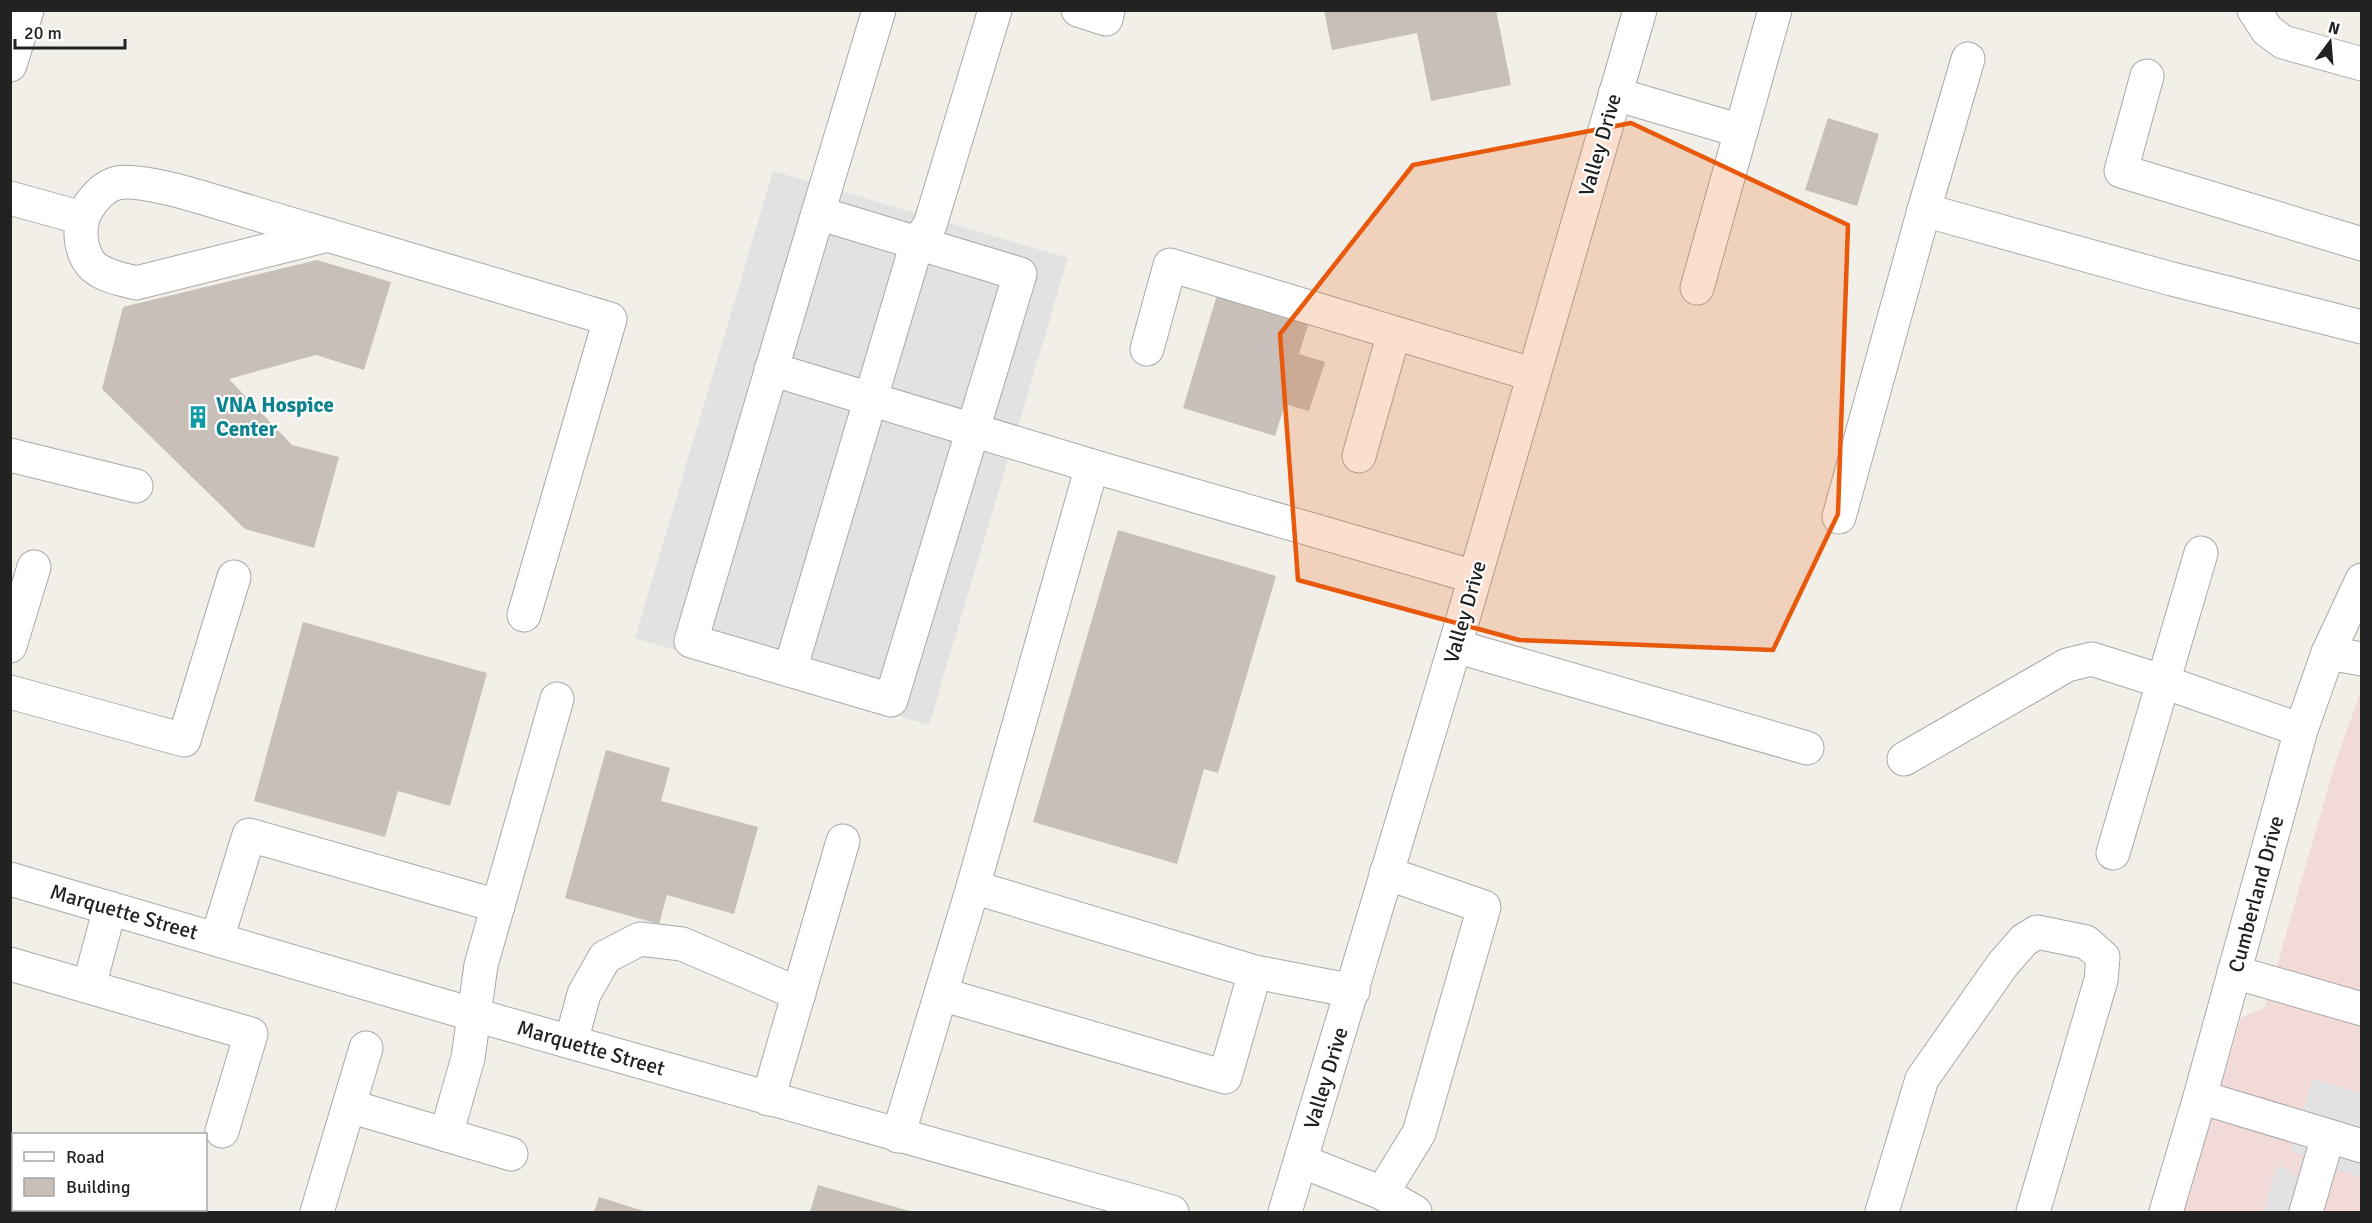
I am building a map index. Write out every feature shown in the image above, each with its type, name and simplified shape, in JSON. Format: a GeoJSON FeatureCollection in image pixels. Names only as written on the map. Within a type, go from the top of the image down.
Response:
{"type":"FeatureCollection","features":[{"type":"Feature","properties":{"kind":"street"},"geometry":{"type":"LineString","coordinates":[[10,65],[27,10]]}},
{"type":"Feature","properties":{"kind":"street"},"geometry":{"type":"LineString","coordinates":[[818,213],[1020,274],[891,700],[691,641],[771,369],[879,10]]}},
{"type":"Feature","properties":{"kind":"street"},"geometry":{"type":"LineString","coordinates":[[790,670],[917,243],[930,225],[995,10]]}},
{"type":"Feature","properties":{"kind":"street"},"geometry":{"type":"LineString","coordinates":[[1078,10],[1106,19],[1108,10]]}},
{"type":"Feature","properties":{"kind":"street","name":"Valley Drive"},"geometry":{"type":"LineString","coordinates":[[1285,1212],[1455,646],[1640,10]]}},
{"type":"Feature","properties":{"kind":"street"},"geometry":{"type":"LineString","coordinates":[[1697,288],[1775,10]]}},
{"type":"Feature","properties":{"kind":"street"},"geometry":{"type":"LineString","coordinates":[[2254,10],[2267,30],[2283,42],[2361,64]]}},
{"type":"Feature","properties":{"kind":"street"},"geometry":{"type":"LineString","coordinates":[[1839,518],[1968,59]]}},
{"type":"Feature","properties":{"kind":"street"},"geometry":{"type":"LineString","coordinates":[[2147,76],[2121,171],[2361,244]]}},
{"type":"Feature","properties":{"kind":"street"},"geometry":{"type":"LineString","coordinates":[[1615,94],[1741,131]]}},
{"type":"Feature","properties":{"kind":"street"},"geometry":{"type":"LineString","coordinates":[[328,235],[136,283],[112,277],[91,265],[81,241],[82,218],[95,196],[117,183],[144,184],[328,235],[610,319],[524,615]]}},
{"type":"Feature","properties":{"kind":"street"},"geometry":{"type":"LineString","coordinates":[[10,198],[82,218]]}},
{"type":"Feature","properties":{"kind":"street"},"geometry":{"type":"LineString","coordinates":[[1924,210],[2172,279],[2361,327]]}},
{"type":"Feature","properties":{"kind":"street"},"geometry":{"type":"LineString","coordinates":[[1147,349],[1170,265],[1534,375]]}},
{"type":"Feature","properties":{"kind":"street"},"geometry":{"type":"LineString","coordinates":[[1359,456],[1394,333]]}},
{"type":"Feature","properties":{"kind":"street"},"geometry":{"type":"LineString","coordinates":[[771,369],[972,431],[1475,577]]}},
{"type":"Feature","properties":{"kind":"street"},"geometry":{"type":"LineString","coordinates":[[10,455],[136,486]]}},
{"type":"Feature","properties":{"kind":"street"},"geometry":{"type":"LineString","coordinates":[[898,1136],[973,887],[1092,466]]}},
{"type":"Feature","properties":{"kind":"street"},"geometry":{"type":"LineString","coordinates":[[2113,853],[2201,553]]}},
{"type":"Feature","properties":{"kind":"street"},"geometry":{"type":"LineString","coordinates":[[10,646],[34,567]]}},
{"type":"Feature","properties":{"kind":"street"},"geometry":{"type":"LineString","coordinates":[[10,692],[184,740],[234,577]]}},
{"type":"Feature","properties":{"kind":"street","name":"Cumberland Drive"},"geometry":{"type":"LineString","coordinates":[[2166,1212],[2301,730],[2328,653],[2361,580]]}},
{"type":"Feature","properties":{"kind":"street"},"geometry":{"type":"LineString","coordinates":[[1455,646],[1807,748]]}},
{"type":"Feature","properties":{"kind":"street"},"geometry":{"type":"LineString","coordinates":[[2328,653],[2361,659]]}},
{"type":"Feature","properties":{"kind":"street"},"geometry":{"type":"LineString","coordinates":[[1904,759],[2067,665],[2092,659],[2301,730]]}},
{"type":"Feature","properties":{"kind":"street"},"geometry":{"type":"LineString","coordinates":[[446,1135],[468,1058],[481,966],[557,699]]}},
{"type":"Feature","properties":{"kind":"street"},"geometry":{"type":"LineString","coordinates":[[217,939],[249,835],[498,906]]}},
{"type":"Feature","properties":{"kind":"street"},"geometry":{"type":"LineString","coordinates":[[768,1099],[843,841]]}},
{"type":"Feature","properties":{"kind":"street"},"geometry":{"type":"LineString","coordinates":[[1382,1193],[1419,1133],[1484,907],[1386,873]]}},
{"type":"Feature","properties":{"kind":"street","name":"Marquette Street"},"geometry":{"type":"LineString","coordinates":[[10,879],[768,1099],[1172,1212]]}},
{"type":"Feature","properties":{"kind":"street"},"geometry":{"type":"LineString","coordinates":[[973,887],[1255,972],[1353,991]]}},
{"type":"Feature","properties":{"kind":"street"},"geometry":{"type":"LineString","coordinates":[[89,986],[110,908]]}},
{"type":"Feature","properties":{"kind":"street"},"geometry":{"type":"LineString","coordinates":[[1881,1212],[1922,1079],[2003,964],[2024,940],[2037,932],[2086,942],[2103,957],[2101,980],[2033,1212]]}},
{"type":"Feature","properties":{"kind":"street"},"geometry":{"type":"LineString","coordinates":[[571,1042],[584,994],[605,957],[640,939],[682,944],[799,993]]}},
{"type":"Feature","properties":{"kind":"street"},"geometry":{"type":"LineString","coordinates":[[10,964],[251,1034],[222,1131]]}},
{"type":"Feature","properties":{"kind":"street"},"geometry":{"type":"LineString","coordinates":[[941,994],[1225,1077],[1255,972]]}},
{"type":"Feature","properties":{"kind":"street"},"geometry":{"type":"LineString","coordinates":[[2234,972],[2361,1009]]}},
{"type":"Feature","properties":{"kind":"street"},"geometry":{"type":"LineString","coordinates":[[317,1212],[366,1048]]}},
{"type":"Feature","properties":{"kind":"street"},"geometry":{"type":"LineString","coordinates":[[2200,1097],[2361,1146]]}},
{"type":"Feature","properties":{"kind":"street"},"geometry":{"type":"LineString","coordinates":[[349,1106],[511,1154]]}},
{"type":"Feature","properties":{"kind":"street"},"geometry":{"type":"LineString","coordinates":[[2306,1212],[2328,1136]]}},
{"type":"Feature","properties":{"kind":"street"},"geometry":{"type":"LineString","coordinates":[[1301,1161],[1382,1193],[1415,1212]]}},
{"type":"Feature","properties":{"kind":"highlighted area"},"geometry":{"type":"Polygon","coordinates":[[[1631,123],[1848,225],[1838,514],[1773,650],[1519,640],[1298,580],[1280,334],[1413,165],[1631,123]]]}},
{"type":"Feature","properties":{"kind":"shaded area"},"geometry":{"type":"Polygon","coordinates":[[[773,171],[1068,258],[929,725],[635,638],[773,171]]]}},
{"type":"Feature","properties":{"kind":"shaded area"},"geometry":{"type":"Polygon","coordinates":[[[2361,690],[2361,1212],[2184,1212],[2241,1018],[2265,1007],[2335,764],[2361,690]]]}},
{"type":"Feature","properties":{"kind":"shaded area"},"geometry":{"type":"Polygon","coordinates":[[[2313,1079],[2361,1093],[2361,1178],[2291,1151],[2313,1079]]]}},
{"type":"Feature","properties":{"kind":"shaded area"},"geometry":{"type":"Polygon","coordinates":[[[2277,1164],[2302,1180],[2293,1212],[2264,1212],[2277,1164]]]}},
{"type":"Feature","properties":{"kind":"building"},"geometry":{"type":"Polygon","coordinates":[[[1324,10],[1496,10],[1511,85],[1431,101],[1417,33],[1332,50],[1324,10]]]}},
{"type":"Feature","properties":{"kind":"building"},"geometry":{"type":"Polygon","coordinates":[[[1828,118],[1879,134],[1857,206],[1805,190],[1828,118]]]}},
{"type":"Feature","properties":{"kind":"building","name":"VNA Hospice Center"},"geometry":{"type":"Polygon","coordinates":[[[317,260],[391,282],[364,370],[316,355],[229,379],[292,445],[339,457],[314,548],[245,529],[102,389],[123,307],[317,260]]]}},
{"type":"Feature","properties":{"kind":"building"},"geometry":{"type":"Polygon","coordinates":[[[1217,295],[1309,322],[1299,354],[1325,362],[1309,411],[1285,404],[1275,436],[1183,408],[1217,295]]]}},
{"type":"Feature","properties":{"kind":"building"},"geometry":{"type":"Polygon","coordinates":[[[1118,530],[1276,576],[1218,773],[1204,769],[1177,864],[1033,822],[1118,530]]]}},
{"type":"Feature","properties":{"kind":"building"},"geometry":{"type":"Polygon","coordinates":[[[303,622],[487,673],[450,806],[398,791],[385,837],[254,801],[303,622]]]}},
{"type":"Feature","properties":{"kind":"building"},"geometry":{"type":"Polygon","coordinates":[[[606,750],[670,768],[661,801],[758,827],[734,914],[667,895],[659,924],[565,898],[606,750]]]}},
{"type":"Feature","properties":{"kind":"building"},"geometry":{"type":"Polygon","coordinates":[[[10,1134],[12,1134],[12,1211],[68,1212],[10,1212],[10,1134]]]}},
{"type":"Feature","properties":{"kind":"building"},"geometry":{"type":"Polygon","coordinates":[[[818,1185],[913,1212],[810,1212],[818,1185]]]}},
{"type":"Feature","properties":{"kind":"building"},"geometry":{"type":"Polygon","coordinates":[[[599,1197],[647,1212],[594,1212],[599,1197]]]}},
{"type":"Feature","properties":{"kind":"place","name":"VNA Hospice Center"},"geometry":{"type":"Point","coordinates":[198,417]}}]}
